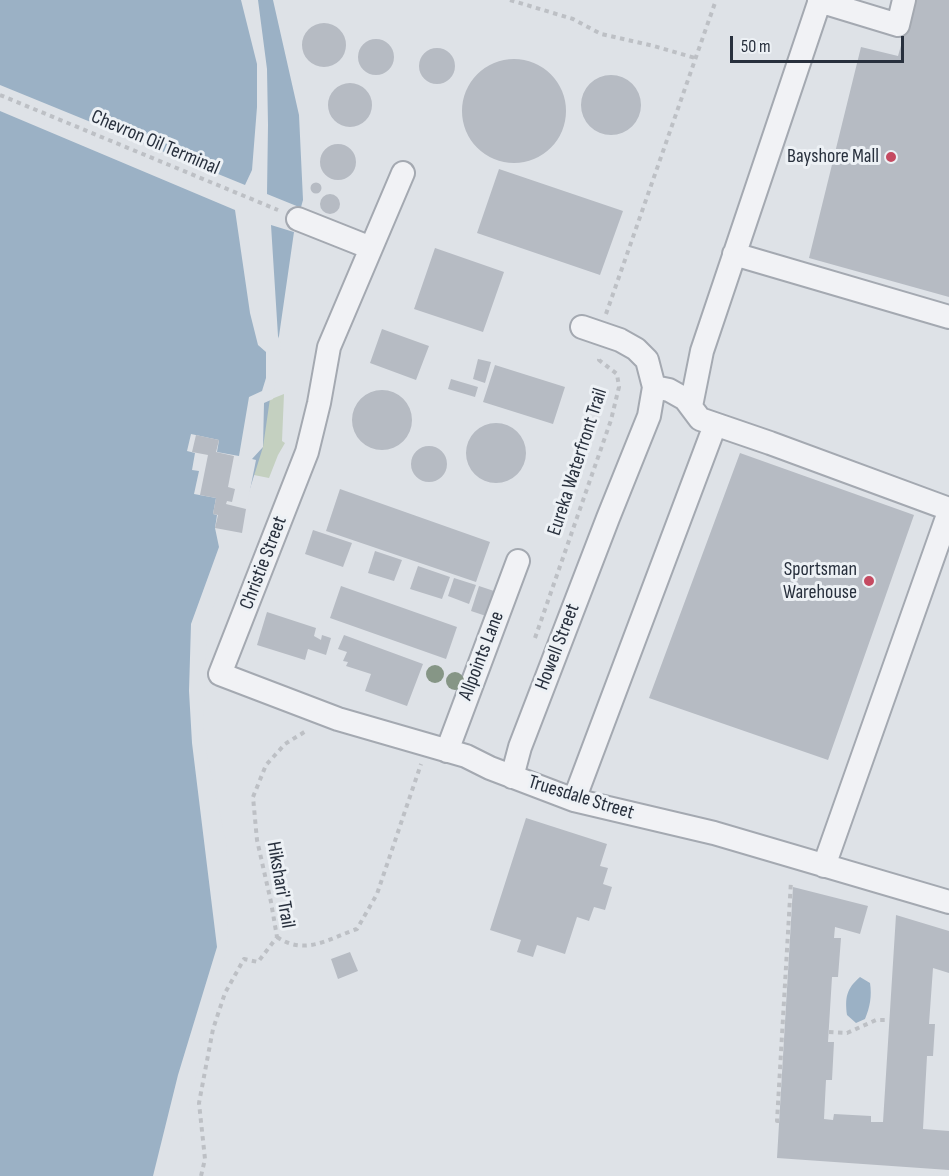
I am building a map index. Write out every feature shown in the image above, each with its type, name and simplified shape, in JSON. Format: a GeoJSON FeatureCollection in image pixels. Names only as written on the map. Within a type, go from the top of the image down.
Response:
{"type":"FeatureCollection","features":[{"type":"Feature","properties":{"kind":"street"},"geometry":{"type":"LineString","coordinates":[[691,406],[702,351],[820,1],[898,25],[904,0]]}},
{"type":"Feature","properties":{"kind":"street","name":"Christie Street"},"geometry":{"type":"LineString","coordinates":[[220,674],[307,452],[329,346],[403,173]]}},
{"type":"Feature","properties":{"kind":"street"},"geometry":{"type":"LineString","coordinates":[[298,219],[371,248]]}},
{"type":"Feature","properties":{"kind":"street"},"geometry":{"type":"LineString","coordinates":[[734,254],[949,317]]}},
{"type":"Feature","properties":{"kind":"street"},"geometry":{"type":"LineString","coordinates":[[591,330],[620,340],[636,349],[647,360],[654,387],[669,390],[685,399],[700,420],[949,510],[824,866]]}},
{"type":"Feature","properties":{"kind":"street","name":"Howell Street"},"geometry":{"type":"LineString","coordinates":[[512,777],[520,747],[649,416],[654,387]]}},
{"type":"Feature","properties":{"kind":"street"},"geometry":{"type":"LineString","coordinates":[[574,800],[715,424]]}},
{"type":"Feature","properties":{"kind":"street","name":"Allpoints Lane"},"geometry":{"type":"LineString","coordinates":[[437,748],[518,561]]}},
{"type":"Feature","properties":{"kind":"street","name":"Truesdale Street"},"geometry":{"type":"LineString","coordinates":[[220,674],[338,719],[466,756],[512,777],[574,800],[714,833],[949,902]]}},
{"type":"Feature","properties":{"kind":"path"},"geometry":{"type":"LineString","coordinates":[[510,0],[573,19],[601,34],[696,58]]}},
{"type":"Feature","properties":{"kind":"path","name":"Eureka Waterfront Trail"},"geometry":{"type":"LineString","coordinates":[[533,644],[611,420],[619,387],[617,374],[599,360],[591,330],[696,58],[716,0]]}},
{"type":"Feature","properties":{"kind":"path","name":"Chevron Oil Terminal"},"geometry":{"type":"LineString","coordinates":[[0,95],[298,219]]}},
{"type":"Feature","properties":{"kind":"path","name":"Hikshari' Trail"},"geometry":{"type":"LineString","coordinates":[[201,1176],[205,1159],[199,1102],[213,1029],[225,993],[244,959],[258,962],[276,937],[271,902],[256,840],[254,797],[266,765],[285,744],[308,730],[338,719]]}},
{"type":"Feature","properties":{"kind":"path"},"geometry":{"type":"LineString","coordinates":[[276,937],[287,944],[307,947],[357,929],[377,894],[437,748]]}},
{"type":"Feature","properties":{"kind":"path"},"geometry":{"type":"LineString","coordinates":[[779,1121],[777,1121],[791,881]]}},
{"type":"Feature","properties":{"kind":"path"},"geometry":{"type":"LineString","coordinates":[[829,1032],[847,1033],[876,1020],[890,1020]]}},
{"type":"Feature","properties":{"kind":"green space"},"geometry":{"type":"Polygon","coordinates":[[[284,394],[282,441],[285,443],[269,478],[254,475],[264,402],[284,394]]]}},
{"type":"Feature","properties":{"kind":"water"},"geometry":{"type":"Polygon","coordinates":[[[0,0],[273,0],[299,115],[303,200],[294,232],[263,447],[227,562],[204,624],[200,736],[225,945],[169,1176],[0,1176],[0,0]]]}},
{"type":"Feature","properties":{"kind":"water"},"geometry":{"type":"Polygon","coordinates":[[[860,977],[870,983],[871,997],[865,1019],[856,1023],[847,1015],[846,1004],[849,990],[860,977]]]}},
{"type":"Feature","properties":{"kind":"pier"},"geometry":{"type":"Polygon","coordinates":[[[241,0],[258,0],[267,69],[267,194],[304,209],[297,233],[271,225],[278,336],[281,344],[273,399],[264,403],[263,447],[252,459],[256,460],[246,510],[207,624],[203,736],[226,842],[228,945],[172,1176],[153,1176],[178,1075],[217,947],[192,743],[189,691],[191,624],[219,547],[215,528],[217,515],[213,514],[216,498],[194,494],[199,471],[192,470],[195,453],[187,451],[191,434],[219,440],[217,452],[239,456],[249,397],[262,391],[266,378],[266,352],[258,345],[250,313],[235,210],[0,111],[0,85],[245,185],[252,170],[257,107],[257,64],[241,0]]]}},
{"type":"Feature","properties":{"kind":"building","name":"Bayshore Mall"},"geometry":{"type":"Polygon","coordinates":[[[914,0],[949,0],[949,297],[809,258],[861,47],[898,56],[914,0]]]}},
{"type":"Feature","properties":{"kind":"building"},"geometry":{"type":"Polygon","coordinates":[[[324,23],[333,24],[340,29],[345,36],[345,54],[340,61],[333,66],[324,67],[315,66],[308,61],[303,54],[302,45],[303,36],[308,29],[315,24],[324,23]]]}},
{"type":"Feature","properties":{"kind":"building"},"geometry":{"type":"Polygon","coordinates":[[[376,39],[389,44],[394,57],[389,70],[376,75],[363,70],[358,57],[363,44],[376,39]]]}},
{"type":"Feature","properties":{"kind":"building"},"geometry":{"type":"Polygon","coordinates":[[[437,48],[450,53],[455,66],[450,79],[437,84],[424,79],[419,66],[424,53],[437,48]]]}},
{"type":"Feature","properties":{"kind":"building"},"geometry":{"type":"Polygon","coordinates":[[[514,59],[534,63],[551,74],[562,91],[566,111],[562,131],[551,148],[534,159],[514,163],[494,159],[477,148],[466,131],[462,111],[466,91],[477,74],[494,63],[514,59]]]}},
{"type":"Feature","properties":{"kind":"building"},"geometry":{"type":"Polygon","coordinates":[[[611,75],[628,80],[636,88],[641,105],[636,122],[628,130],[611,135],[594,130],[586,122],[581,105],[586,88],[594,80],[611,75]]]}},
{"type":"Feature","properties":{"kind":"building"},"geometry":{"type":"Polygon","coordinates":[[[350,83],[359,84],[366,89],[371,96],[371,114],[366,121],[359,126],[350,127],[341,126],[334,121],[329,114],[328,105],[329,96],[334,89],[341,84],[350,83]]]}},
{"type":"Feature","properties":{"kind":"building"},"geometry":{"type":"Polygon","coordinates":[[[338,144],[351,149],[356,162],[351,175],[338,180],[325,175],[320,162],[325,149],[338,144]]]}},
{"type":"Feature","properties":{"kind":"building"},"geometry":{"type":"Polygon","coordinates":[[[499,169],[623,211],[600,275],[477,233],[499,169]]]}},
{"type":"Feature","properties":{"kind":"building"},"geometry":{"type":"Polygon","coordinates":[[[316,182],[322,188],[316,194],[310,188],[316,182]]]}},
{"type":"Feature","properties":{"kind":"building"},"geometry":{"type":"Polygon","coordinates":[[[326,194],[334,194],[340,200],[340,208],[334,214],[326,214],[320,208],[320,200],[326,194]]]}},
{"type":"Feature","properties":{"kind":"building"},"geometry":{"type":"Polygon","coordinates":[[[435,248],[504,272],[483,332],[414,309],[435,248]]]}},
{"type":"Feature","properties":{"kind":"building"},"geometry":{"type":"Polygon","coordinates":[[[382,329],[429,346],[416,380],[370,363],[382,329]]]}},
{"type":"Feature","properties":{"kind":"building"},"geometry":{"type":"Polygon","coordinates":[[[478,359],[491,362],[485,383],[473,379],[478,359]]]}},
{"type":"Feature","properties":{"kind":"building"},"geometry":{"type":"Polygon","coordinates":[[[495,365],[565,387],[553,424],[483,402],[495,365]]]}},
{"type":"Feature","properties":{"kind":"building"},"geometry":{"type":"Polygon","coordinates":[[[451,379],[478,387],[475,397],[448,389],[451,379]]]}},
{"type":"Feature","properties":{"kind":"building"},"geometry":{"type":"Polygon","coordinates":[[[382,390],[403,399],[412,420],[403,441],[382,450],[361,441],[352,420],[361,399],[382,390]]]}},
{"type":"Feature","properties":{"kind":"building"},"geometry":{"type":"Polygon","coordinates":[[[496,423],[517,432],[526,453],[517,474],[496,483],[475,474],[466,453],[475,432],[496,423]]]}},
{"type":"Feature","properties":{"kind":"building"},"geometry":{"type":"Polygon","coordinates":[[[196,435],[219,440],[216,452],[234,456],[228,487],[235,489],[232,502],[227,501],[226,504],[246,509],[242,533],[215,528],[218,515],[213,514],[216,498],[200,495],[208,455],[192,452],[196,435]]]}},
{"type":"Feature","properties":{"kind":"building"},"geometry":{"type":"Polygon","coordinates":[[[429,446],[442,451],[447,464],[442,477],[429,482],[416,477],[411,464],[416,451],[429,446]]]}},
{"type":"Feature","properties":{"kind":"building"},"geometry":{"type":"Polygon","coordinates":[[[740,453],[914,515],[828,760],[649,698],[740,453]]]}},
{"type":"Feature","properties":{"kind":"building"},"geometry":{"type":"Polygon","coordinates":[[[340,489],[490,542],[476,582],[326,531],[340,489]]]}},
{"type":"Feature","properties":{"kind":"building"},"geometry":{"type":"Polygon","coordinates":[[[313,530],[352,543],[343,567],[305,554],[313,530]]]}},
{"type":"Feature","properties":{"kind":"building"},"geometry":{"type":"Polygon","coordinates":[[[375,551],[402,560],[394,581],[368,573],[375,551]]]}},
{"type":"Feature","properties":{"kind":"building"},"geometry":{"type":"Polygon","coordinates":[[[418,566],[450,577],[442,599],[410,589],[418,566]]]}},
{"type":"Feature","properties":{"kind":"building"},"geometry":{"type":"Polygon","coordinates":[[[454,578],[476,585],[469,604],[448,596],[454,578]]]}},
{"type":"Feature","properties":{"kind":"building"},"geometry":{"type":"Polygon","coordinates":[[[341,586],[457,627],[446,659],[330,618],[341,586]]]}},
{"type":"Feature","properties":{"kind":"building"},"geometry":{"type":"Polygon","coordinates":[[[479,586],[494,591],[486,616],[471,611],[479,586]]]}},
{"type":"Feature","properties":{"kind":"building"},"geometry":{"type":"Polygon","coordinates":[[[267,612],[316,628],[314,636],[321,640],[322,635],[331,638],[326,655],[308,649],[305,660],[257,645],[267,612]]]}},
{"type":"Feature","properties":{"kind":"building"},"geometry":{"type":"Polygon","coordinates":[[[344,635],[423,664],[407,706],[365,691],[371,674],[346,666],[348,662],[343,661],[347,652],[338,649],[344,635]]]}},
{"type":"Feature","properties":{"kind":"building"},"geometry":{"type":"Polygon","coordinates":[[[526,818],[607,844],[600,866],[608,868],[603,884],[612,887],[605,910],[594,907],[589,921],[577,917],[565,954],[537,945],[533,957],[517,952],[521,940],[490,930],[526,818]]]}},
{"type":"Feature","properties":{"kind":"building"},"geometry":{"type":"Polygon","coordinates":[[[793,887],[868,906],[860,934],[835,927],[834,938],[841,938],[838,977],[832,977],[828,1042],[834,1042],[832,1080],[826,1080],[824,1119],[833,1120],[834,1114],[871,1116],[871,1122],[883,1122],[896,915],[949,931],[949,973],[933,968],[929,1024],[935,1024],[933,1056],[927,1056],[923,1129],[949,1131],[949,1170],[777,1158],[793,887]]]}},
{"type":"Feature","properties":{"kind":"building"},"geometry":{"type":"Polygon","coordinates":[[[350,952],[358,971],[338,979],[331,959],[350,952]]]}},
{"type":"Feature","properties":{"kind":"place","name":"Bayshore Mall"},"geometry":{"type":"Point","coordinates":[891,157]}},
{"type":"Feature","properties":{"kind":"place","name":"Sportsman Warehouse"},"geometry":{"type":"Point","coordinates":[869,581]}}]}
